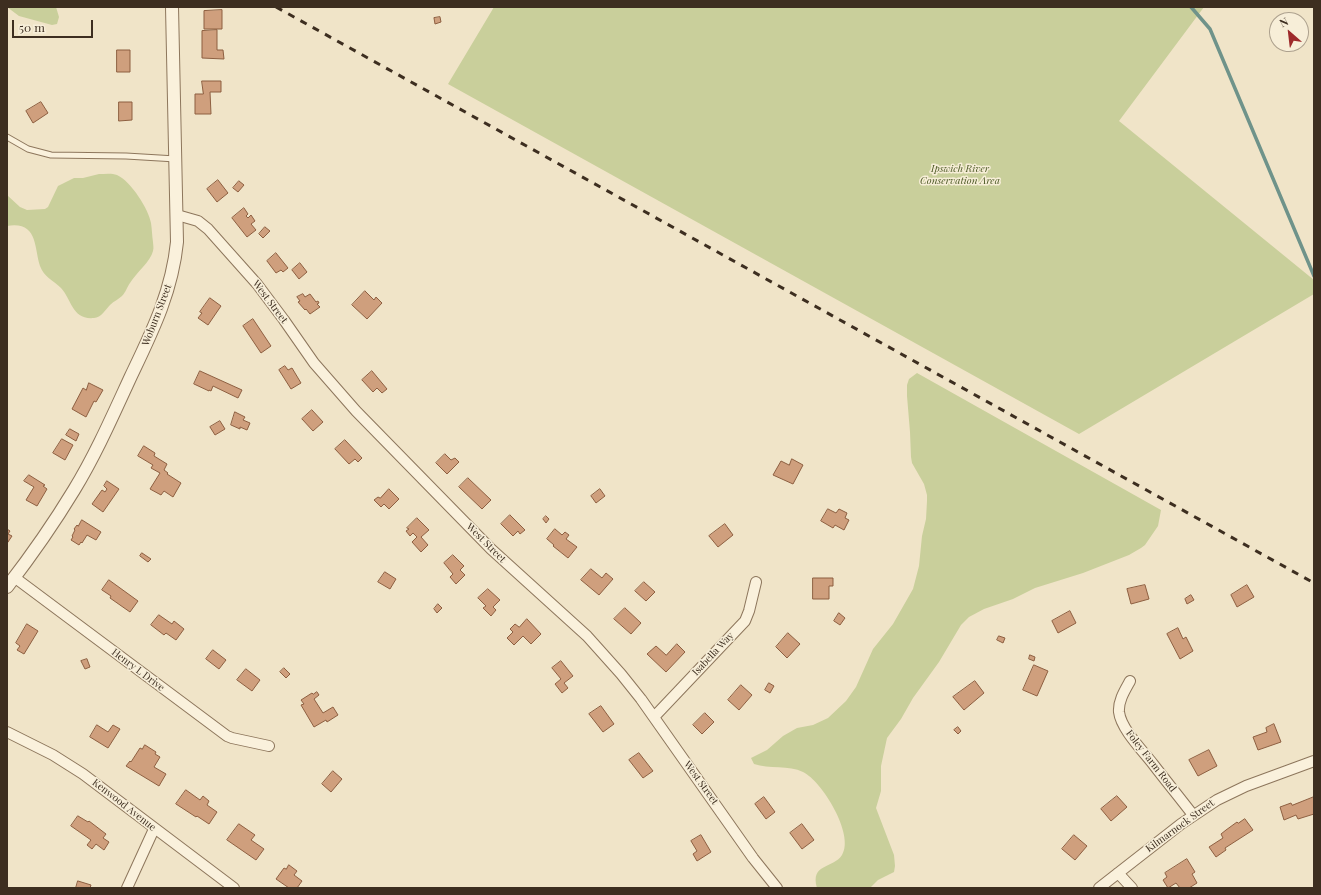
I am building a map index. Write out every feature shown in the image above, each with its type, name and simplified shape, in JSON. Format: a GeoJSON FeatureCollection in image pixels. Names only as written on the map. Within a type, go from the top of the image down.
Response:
{"type":"FeatureCollection","features":[{"type":"Feature","properties":{"kind":"street","name":"Woburn Street"},"geometry":{"type":"LineString","coordinates":[[9,579],[64,506],[85,470],[114,414],[152,332],[165,300],[175,264],[177,242],[172,7]]}},
{"type":"Feature","properties":{"kind":"street","name":"West Street"},"geometry":{"type":"LineString","coordinates":[[177,215],[198,221],[208,228],[257,284],[310,357],[340,393],[491,549],[587,636],[621,674],[654,717],[753,858],[778,888]]}},
{"type":"Feature","properties":{"kind":"street","name":"Henry L Drive"},"geometry":{"type":"LineString","coordinates":[[9,579],[227,736],[269,746]]}},
{"type":"Feature","properties":{"kind":"street","name":"Isabella Way"},"geometry":{"type":"LineString","coordinates":[[654,717],[745,621],[756,582]]}},
{"type":"Feature","properties":{"kind":"street","name":"Foley Farm Road"},"geometry":{"type":"LineString","coordinates":[[1130,681],[1119,706],[1122,723],[1193,815]]}},
{"type":"Feature","properties":{"kind":"street","name":"Kenwood Avenue"},"geometry":{"type":"LineString","coordinates":[[7,732],[63,760],[234,888]]}},
{"type":"Feature","properties":{"kind":"street","name":"Kilmarnock Street"},"geometry":{"type":"LineString","coordinates":[[1099,888],[1193,815],[1217,800],[1242,787],[1314,761]]}},
{"type":"Feature","properties":{"kind":"street"},"geometry":{"type":"LineString","coordinates":[[127,888],[154,829]]}},
{"type":"Feature","properties":{"kind":"street"},"geometry":{"type":"LineString","coordinates":[[1118,873],[1132,888]]}},
{"type":"Feature","properties":{"kind":"lane"},"geometry":{"type":"LineString","coordinates":[[7,137],[28,149],[51,155],[126,156],[176,159]]}},
{"type":"Feature","properties":{"kind":"green space"},"geometry":{"type":"Polygon","coordinates":[[[7,7],[56,7],[59,17],[57,24],[52,25],[19,16],[7,7]]]}},
{"type":"Feature","properties":{"kind":"green space","name":"Ipswich River Conservation Area"},"geometry":{"type":"Polygon","coordinates":[[[494,7],[1204,7],[1119,121],[1314,280],[1314,294],[1079,434],[448,84],[494,7]]]}},
{"type":"Feature","properties":{"kind":"green space"},"geometry":{"type":"Polygon","coordinates":[[[99,174],[117,175],[128,183],[133,189],[150,217],[153,249],[152,255],[133,279],[125,293],[99,317],[87,318],[77,313],[61,288],[46,276],[42,270],[33,237],[29,231],[24,227],[7,226],[7,195],[20,207],[27,210],[45,209],[48,207],[58,186],[74,178],[83,178],[99,174]]]}},
{"type":"Feature","properties":{"kind":"green space"},"geometry":{"type":"Polygon","coordinates":[[[917,373],[1161,510],[1158,526],[1145,545],[1129,555],[1083,573],[1035,588],[1013,599],[984,609],[969,617],[961,625],[939,662],[887,738],[881,766],[881,791],[876,808],[894,855],[894,872],[878,880],[870,888],[817,888],[816,880],[819,870],[838,859],[842,855],[845,846],[844,835],[834,809],[819,786],[811,777],[803,772],[792,768],[754,764],[751,758],[767,750],[783,736],[797,728],[813,725],[828,718],[846,701],[856,687],[873,649],[893,624],[913,589],[919,566],[922,536],[926,519],[927,501],[924,484],[912,463],[911,457],[907,385],[909,379],[917,373]]]}},
{"type":"Feature","properties":{"kind":"building"},"geometry":{"type":"Polygon","coordinates":[[[222,10],[222,29],[204,29],[204,11],[222,10]]]}},
{"type":"Feature","properties":{"kind":"building"},"geometry":{"type":"Polygon","coordinates":[[[440,17],[441,22],[435,24],[434,18],[440,17]]]}},
{"type":"Feature","properties":{"kind":"building"},"geometry":{"type":"Polygon","coordinates":[[[217,30],[217,50],[223,50],[224,59],[202,58],[202,31],[217,30]]]}},
{"type":"Feature","properties":{"kind":"building"},"geometry":{"type":"Polygon","coordinates":[[[117,50],[130,50],[130,72],[117,72],[117,50]]]}},
{"type":"Feature","properties":{"kind":"building"},"geometry":{"type":"Polygon","coordinates":[[[202,81],[221,81],[221,92],[210,92],[211,114],[195,114],[195,94],[203,94],[202,81]]]}},
{"type":"Feature","properties":{"kind":"building"},"geometry":{"type":"Polygon","coordinates":[[[41,102],[48,113],[33,123],[26,111],[41,102]]]}},
{"type":"Feature","properties":{"kind":"building"},"geometry":{"type":"Polygon","coordinates":[[[119,102],[132,102],[132,120],[119,121],[119,102]]]}},
{"type":"Feature","properties":{"kind":"building"},"geometry":{"type":"Polygon","coordinates":[[[218,180],[228,193],[217,202],[207,189],[218,180]]]}},
{"type":"Feature","properties":{"kind":"building"},"geometry":{"type":"Polygon","coordinates":[[[239,181],[244,185],[238,192],[233,188],[239,181]]]}},
{"type":"Feature","properties":{"kind":"building"},"geometry":{"type":"Polygon","coordinates":[[[244,208],[248,214],[246,216],[248,218],[251,215],[255,221],[251,224],[256,230],[247,237],[232,218],[244,208]]]}},
{"type":"Feature","properties":{"kind":"building"},"geometry":{"type":"Polygon","coordinates":[[[265,227],[270,231],[263,238],[259,234],[265,227]]]}},
{"type":"Feature","properties":{"kind":"building"},"geometry":{"type":"Polygon","coordinates":[[[276,253],[288,268],[283,272],[281,270],[276,273],[267,261],[276,253]]]}},
{"type":"Feature","properties":{"kind":"building"},"geometry":{"type":"Polygon","coordinates":[[[300,263],[307,272],[299,279],[292,270],[300,263]]]}},
{"type":"Feature","properties":{"kind":"building"},"geometry":{"type":"Polygon","coordinates":[[[365,291],[374,300],[376,297],[382,303],[367,319],[352,305],[365,291]]]}},
{"type":"Feature","properties":{"kind":"building"},"geometry":{"type":"Polygon","coordinates":[[[303,294],[305,297],[310,294],[316,302],[318,301],[319,303],[317,304],[320,307],[310,314],[298,302],[300,301],[297,297],[303,294]]]}},
{"type":"Feature","properties":{"kind":"building"},"geometry":{"type":"Polygon","coordinates":[[[210,298],[221,306],[208,325],[198,318],[202,313],[200,312],[210,298]]]}},
{"type":"Feature","properties":{"kind":"building"},"geometry":{"type":"Polygon","coordinates":[[[253,319],[271,346],[261,353],[243,326],[253,319]]]}},
{"type":"Feature","properties":{"kind":"building"},"geometry":{"type":"Polygon","coordinates":[[[285,366],[288,370],[292,368],[301,383],[291,389],[279,370],[285,366]]]}},
{"type":"Feature","properties":{"kind":"building"},"geometry":{"type":"Polygon","coordinates":[[[200,371],[242,390],[238,398],[213,386],[211,391],[209,391],[194,384],[200,371]]]}},
{"type":"Feature","properties":{"kind":"building"},"geometry":{"type":"Polygon","coordinates":[[[372,371],[387,389],[382,393],[377,388],[373,392],[362,380],[372,371]]]}},
{"type":"Feature","properties":{"kind":"building"},"geometry":{"type":"Polygon","coordinates":[[[89,383],[103,390],[96,402],[94,401],[86,417],[72,409],[83,388],[86,390],[89,383]]]}},
{"type":"Feature","properties":{"kind":"building"},"geometry":{"type":"Polygon","coordinates":[[[312,410],[323,422],[313,431],[302,419],[312,410]]]}},
{"type":"Feature","properties":{"kind":"building"},"geometry":{"type":"Polygon","coordinates":[[[235,412],[245,417],[243,420],[250,423],[247,430],[231,425],[235,412]]]}},
{"type":"Feature","properties":{"kind":"building"},"geometry":{"type":"Polygon","coordinates":[[[220,421],[225,429],[215,435],[210,427],[220,421]]]}},
{"type":"Feature","properties":{"kind":"building"},"geometry":{"type":"Polygon","coordinates":[[[70,429],[79,434],[76,441],[66,435],[70,429]]]}},
{"type":"Feature","properties":{"kind":"building"},"geometry":{"type":"Polygon","coordinates":[[[62,439],[73,445],[65,460],[53,453],[62,439]]]}},
{"type":"Feature","properties":{"kind":"building"},"geometry":{"type":"Polygon","coordinates":[[[345,440],[362,458],[358,462],[355,459],[349,464],[335,449],[345,440]]]}},
{"type":"Feature","properties":{"kind":"building"},"geometry":{"type":"Polygon","coordinates":[[[144,446],[155,453],[154,456],[167,464],[164,470],[168,473],[167,474],[181,483],[173,497],[164,491],[161,495],[150,489],[160,473],[151,468],[153,465],[138,456],[144,446]]]}},
{"type":"Feature","properties":{"kind":"building"},"geometry":{"type":"Polygon","coordinates":[[[445,454],[451,460],[455,458],[459,462],[447,474],[436,463],[445,454]]]}},
{"type":"Feature","properties":{"kind":"building"},"geometry":{"type":"Polygon","coordinates":[[[792,459],[803,465],[793,484],[773,475],[781,461],[789,465],[792,459]]]}},
{"type":"Feature","properties":{"kind":"building"},"geometry":{"type":"Polygon","coordinates":[[[29,475],[45,485],[43,486],[47,489],[37,506],[26,500],[34,487],[24,481],[29,475]]]}},
{"type":"Feature","properties":{"kind":"building"},"geometry":{"type":"Polygon","coordinates":[[[468,478],[491,500],[482,509],[459,487],[468,478]]]}},
{"type":"Feature","properties":{"kind":"building"},"geometry":{"type":"Polygon","coordinates":[[[107,481],[119,489],[103,512],[92,504],[102,490],[105,492],[107,489],[104,486],[107,481]]]}},
{"type":"Feature","properties":{"kind":"building"},"geometry":{"type":"Polygon","coordinates":[[[389,489],[399,499],[389,509],[384,504],[381,507],[374,500],[378,497],[380,498],[389,489]]]}},
{"type":"Feature","properties":{"kind":"building"},"geometry":{"type":"Polygon","coordinates":[[[600,489],[605,496],[596,503],[591,496],[600,489]]]}},
{"type":"Feature","properties":{"kind":"building"},"geometry":{"type":"Polygon","coordinates":[[[828,509],[836,513],[839,509],[847,513],[845,518],[849,520],[844,530],[835,525],[833,528],[821,521],[828,509]]]}},
{"type":"Feature","properties":{"kind":"building"},"geometry":{"type":"Polygon","coordinates":[[[510,515],[525,530],[520,534],[518,531],[513,536],[501,524],[510,515]]]}},
{"type":"Feature","properties":{"kind":"building"},"geometry":{"type":"Polygon","coordinates":[[[546,516],[549,519],[546,523],[543,519],[546,516]]]}},
{"type":"Feature","properties":{"kind":"building"},"geometry":{"type":"Polygon","coordinates":[[[417,518],[429,530],[421,537],[428,545],[421,552],[412,542],[417,537],[413,533],[410,536],[406,531],[417,518]]]}},
{"type":"Feature","properties":{"kind":"building"},"geometry":{"type":"Polygon","coordinates":[[[82,520],[101,532],[96,540],[87,535],[79,545],[71,540],[75,530],[74,529],[82,520]]]}},
{"type":"Feature","properties":{"kind":"building"},"geometry":{"type":"Polygon","coordinates":[[[725,524],[733,535],[718,547],[709,536],[725,524]]]}},
{"type":"Feature","properties":{"kind":"building"},"geometry":{"type":"Polygon","coordinates":[[[7,529],[10,531],[8,534],[12,536],[8,542],[7,529]]]}},
{"type":"Feature","properties":{"kind":"building"},"geometry":{"type":"Polygon","coordinates":[[[555,529],[562,535],[565,532],[569,535],[566,539],[577,547],[568,558],[547,539],[555,529]]]}},
{"type":"Feature","properties":{"kind":"building"},"geometry":{"type":"Polygon","coordinates":[[[142,553],[151,559],[148,562],[140,556],[142,553]]]}},
{"type":"Feature","properties":{"kind":"building"},"geometry":{"type":"Polygon","coordinates":[[[453,555],[464,566],[460,570],[465,575],[456,584],[450,577],[453,574],[444,563],[453,555]]]}},
{"type":"Feature","properties":{"kind":"building"},"geometry":{"type":"Polygon","coordinates":[[[591,569],[602,578],[606,573],[613,579],[599,595],[581,580],[591,569]]]}},
{"type":"Feature","properties":{"kind":"building"},"geometry":{"type":"Polygon","coordinates":[[[385,572],[396,579],[390,589],[378,582],[385,572]]]}},
{"type":"Feature","properties":{"kind":"building"},"geometry":{"type":"Polygon","coordinates":[[[813,578],[833,578],[833,586],[829,586],[829,599],[813,599],[813,578]]]}},
{"type":"Feature","properties":{"kind":"building"},"geometry":{"type":"Polygon","coordinates":[[[109,580],[138,601],[130,612],[110,598],[111,596],[102,590],[109,580]]]}},
{"type":"Feature","properties":{"kind":"building"},"geometry":{"type":"Polygon","coordinates":[[[644,582],[655,592],[646,601],[635,591],[644,582]]]}},
{"type":"Feature","properties":{"kind":"building"},"geometry":{"type":"Polygon","coordinates":[[[1145,585],[1149,599],[1131,604],[1127,589],[1145,585]]]}},
{"type":"Feature","properties":{"kind":"building"},"geometry":{"type":"Polygon","coordinates":[[[1247,585],[1254,597],[1237,607],[1231,595],[1247,585]]]}},
{"type":"Feature","properties":{"kind":"building"},"geometry":{"type":"Polygon","coordinates":[[[488,589],[500,600],[493,607],[496,610],[491,616],[483,608],[486,606],[478,598],[488,589]]]}},
{"type":"Feature","properties":{"kind":"building"},"geometry":{"type":"Polygon","coordinates":[[[1191,595],[1194,600],[1187,604],[1185,599],[1191,595]]]}},
{"type":"Feature","properties":{"kind":"building"},"geometry":{"type":"Polygon","coordinates":[[[438,604],[442,608],[437,613],[434,609],[438,604]]]}},
{"type":"Feature","properties":{"kind":"building"},"geometry":{"type":"Polygon","coordinates":[[[625,608],[641,623],[631,634],[614,619],[625,608]]]}},
{"type":"Feature","properties":{"kind":"building"},"geometry":{"type":"Polygon","coordinates":[[[1070,611],[1076,623],[1058,633],[1052,621],[1070,611]]]}},
{"type":"Feature","properties":{"kind":"building"},"geometry":{"type":"Polygon","coordinates":[[[839,613],[845,618],[840,625],[834,621],[839,613]]]}},
{"type":"Feature","properties":{"kind":"building"},"geometry":{"type":"Polygon","coordinates":[[[159,615],[172,624],[174,621],[184,629],[176,640],[166,633],[164,635],[151,625],[159,615]]]}},
{"type":"Feature","properties":{"kind":"building"},"geometry":{"type":"Polygon","coordinates":[[[527,619],[541,634],[531,644],[523,636],[514,645],[507,638],[513,632],[510,629],[515,624],[519,627],[527,619]]]}},
{"type":"Feature","properties":{"kind":"building"},"geometry":{"type":"Polygon","coordinates":[[[27,624],[38,631],[24,654],[17,650],[20,646],[16,643],[27,624]]]}},
{"type":"Feature","properties":{"kind":"building"},"geometry":{"type":"Polygon","coordinates":[[[1178,628],[1183,639],[1186,637],[1193,651],[1180,659],[1167,634],[1178,628]]]}},
{"type":"Feature","properties":{"kind":"building"},"geometry":{"type":"Polygon","coordinates":[[[788,633],[800,644],[787,658],[776,647],[788,633]]]}},
{"type":"Feature","properties":{"kind":"building"},"geometry":{"type":"Polygon","coordinates":[[[999,636],[1005,638],[1003,643],[997,640],[999,636]]]}},
{"type":"Feature","properties":{"kind":"building"},"geometry":{"type":"Polygon","coordinates":[[[677,644],[685,652],[666,672],[647,654],[656,646],[666,655],[677,644]]]}},
{"type":"Feature","properties":{"kind":"building"},"geometry":{"type":"Polygon","coordinates":[[[213,650],[226,660],[219,669],[206,659],[213,650]]]}},
{"type":"Feature","properties":{"kind":"building"},"geometry":{"type":"Polygon","coordinates":[[[1030,655],[1035,657],[1034,661],[1029,659],[1030,655]]]}},
{"type":"Feature","properties":{"kind":"building"},"geometry":{"type":"Polygon","coordinates":[[[87,659],[90,667],[85,669],[81,661],[87,659]]]}},
{"type":"Feature","properties":{"kind":"building"},"geometry":{"type":"Polygon","coordinates":[[[561,661],[573,676],[564,683],[568,688],[562,693],[555,684],[561,679],[552,668],[561,661]]]}},
{"type":"Feature","properties":{"kind":"building"},"geometry":{"type":"Polygon","coordinates":[[[1034,665],[1048,671],[1037,696],[1023,690],[1034,665]]]}},
{"type":"Feature","properties":{"kind":"building"},"geometry":{"type":"Polygon","coordinates":[[[284,668],[290,674],[286,678],[280,672],[284,668]]]}},
{"type":"Feature","properties":{"kind":"building"},"geometry":{"type":"Polygon","coordinates":[[[246,669],[260,680],[252,691],[237,680],[246,669]]]}},
{"type":"Feature","properties":{"kind":"building"},"geometry":{"type":"Polygon","coordinates":[[[975,681],[984,693],[964,710],[953,697],[975,681]]]}},
{"type":"Feature","properties":{"kind":"building"},"geometry":{"type":"Polygon","coordinates":[[[769,683],[774,686],[770,693],[765,690],[769,683]]]}},
{"type":"Feature","properties":{"kind":"building"},"geometry":{"type":"Polygon","coordinates":[[[741,685],[752,695],[739,710],[728,700],[741,685]]]}},
{"type":"Feature","properties":{"kind":"building"},"geometry":{"type":"Polygon","coordinates":[[[317,692],[319,695],[314,699],[323,713],[333,707],[338,715],[327,722],[326,720],[314,727],[301,705],[304,704],[301,700],[312,693],[317,692]]]}},
{"type":"Feature","properties":{"kind":"building"},"geometry":{"type":"Polygon","coordinates":[[[601,706],[614,724],[603,732],[589,714],[601,706]]]}},
{"type":"Feature","properties":{"kind":"building"},"geometry":{"type":"Polygon","coordinates":[[[705,713],[714,722],[702,734],[693,725],[705,713]]]}},
{"type":"Feature","properties":{"kind":"building"},"geometry":{"type":"Polygon","coordinates":[[[1274,724],[1281,742],[1258,750],[1253,737],[1267,732],[1266,728],[1274,724]]]}},
{"type":"Feature","properties":{"kind":"building"},"geometry":{"type":"Polygon","coordinates":[[[97,725],[108,732],[113,725],[120,729],[108,748],[90,737],[97,725]]]}},
{"type":"Feature","properties":{"kind":"building"},"geometry":{"type":"Polygon","coordinates":[[[958,727],[961,731],[958,734],[954,730],[958,727]]]}},
{"type":"Feature","properties":{"kind":"building"},"geometry":{"type":"Polygon","coordinates":[[[145,745],[156,752],[155,754],[160,757],[154,767],[166,774],[159,786],[126,766],[130,761],[131,762],[140,748],[142,749],[145,745]]]}},
{"type":"Feature","properties":{"kind":"building"},"geometry":{"type":"Polygon","coordinates":[[[1209,750],[1217,766],[1198,776],[1189,760],[1209,750]]]}},
{"type":"Feature","properties":{"kind":"building"},"geometry":{"type":"Polygon","coordinates":[[[639,753],[653,771],[643,778],[629,760],[639,753]]]}},
{"type":"Feature","properties":{"kind":"building"},"geometry":{"type":"Polygon","coordinates":[[[333,771],[342,779],[331,792],[322,784],[333,771]]]}},
{"type":"Feature","properties":{"kind":"building"},"geometry":{"type":"Polygon","coordinates":[[[186,790],[200,800],[203,796],[209,801],[207,805],[217,812],[209,824],[176,804],[186,790]]]}},
{"type":"Feature","properties":{"kind":"building"},"geometry":{"type":"Polygon","coordinates":[[[1117,796],[1127,807],[1111,821],[1101,809],[1117,796]]]}},
{"type":"Feature","properties":{"kind":"building"},"geometry":{"type":"Polygon","coordinates":[[[764,797],[775,812],[766,819],[755,804],[764,797]]]}},
{"type":"Feature","properties":{"kind":"building"},"geometry":{"type":"Polygon","coordinates":[[[1314,797],[1314,814],[1298,819],[1296,815],[1284,820],[1280,807],[1291,803],[1292,805],[1314,797]]]}},
{"type":"Feature","properties":{"kind":"building"},"geometry":{"type":"Polygon","coordinates":[[[78,816],[88,822],[89,821],[106,834],[103,838],[109,842],[104,850],[96,844],[92,849],[87,845],[91,840],[71,826],[78,816]]]}},
{"type":"Feature","properties":{"kind":"building"},"geometry":{"type":"Polygon","coordinates":[[[1245,819],[1253,830],[1225,848],[1226,850],[1216,857],[1209,847],[1223,838],[1221,834],[1226,830],[1237,822],[1238,823],[1245,819]]]}},
{"type":"Feature","properties":{"kind":"building"},"geometry":{"type":"Polygon","coordinates":[[[239,824],[255,835],[251,840],[264,849],[256,860],[227,840],[239,824]]]}},
{"type":"Feature","properties":{"kind":"building"},"geometry":{"type":"Polygon","coordinates":[[[802,824],[814,840],[802,849],[790,833],[802,824]]]}},
{"type":"Feature","properties":{"kind":"building"},"geometry":{"type":"Polygon","coordinates":[[[701,835],[711,852],[697,861],[693,854],[697,851],[691,841],[701,835]]]}},
{"type":"Feature","properties":{"kind":"building"},"geometry":{"type":"Polygon","coordinates":[[[1074,835],[1087,846],[1075,860],[1062,849],[1074,835]]]}},
{"type":"Feature","properties":{"kind":"building"},"geometry":{"type":"Polygon","coordinates":[[[1187,859],[1195,872],[1192,874],[1197,883],[1189,888],[1180,888],[1176,883],[1168,888],[1163,880],[1167,877],[1165,873],[1187,859]]]}},
{"type":"Feature","properties":{"kind":"building"},"geometry":{"type":"Polygon","coordinates":[[[289,865],[297,871],[294,875],[302,881],[297,888],[289,888],[276,879],[284,868],[286,869],[289,865]]]}},
{"type":"Feature","properties":{"kind":"building"},"geometry":{"type":"Polygon","coordinates":[[[78,881],[91,885],[90,888],[76,888],[78,881]]]}},
{"type":"Feature","properties":{"kind":"waterway"},"geometry":{"type":"LineString","coordinates":[[1191,7],[1210,29],[1314,276]]}},
{"type":"Feature","properties":{"kind":"railway"},"geometry":{"type":"LineString","coordinates":[[276,7],[1314,583]]}}]}
